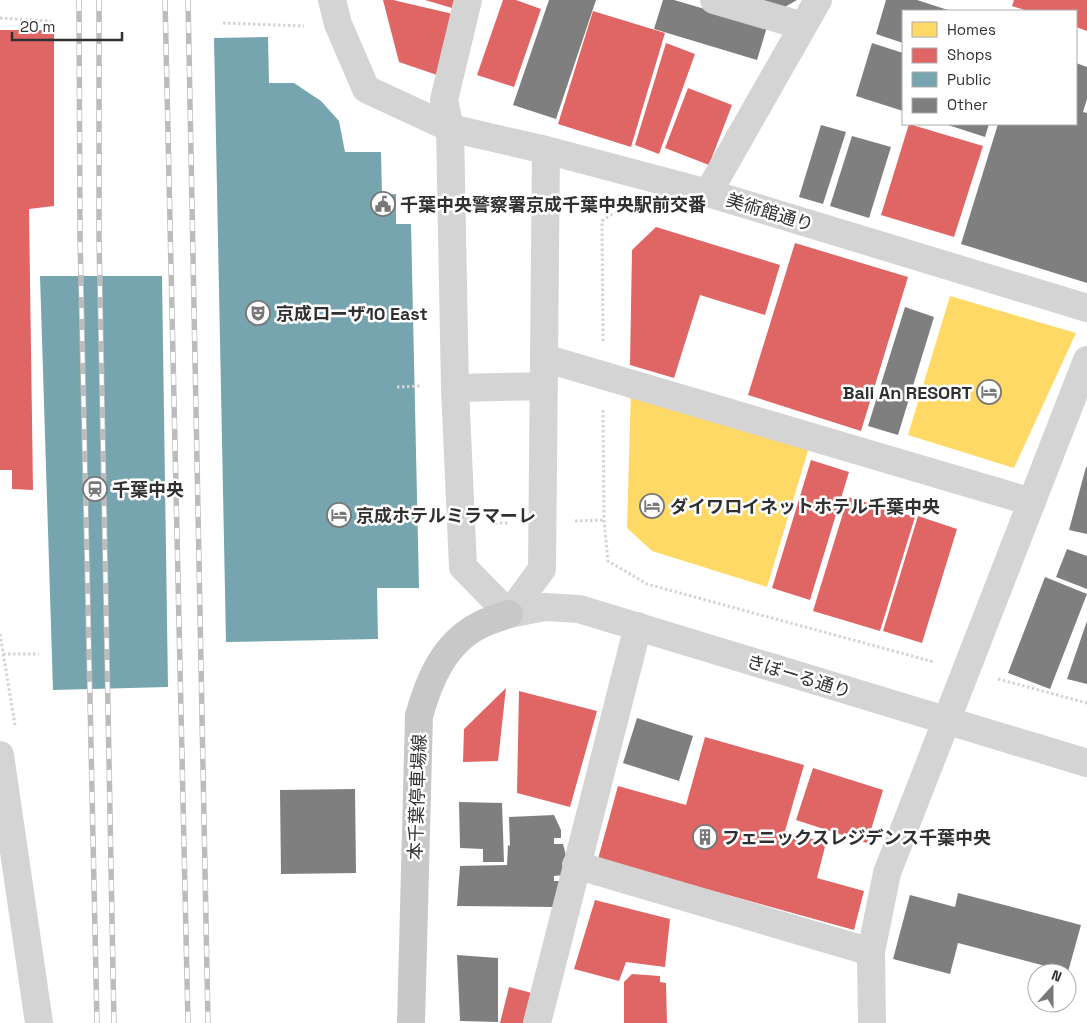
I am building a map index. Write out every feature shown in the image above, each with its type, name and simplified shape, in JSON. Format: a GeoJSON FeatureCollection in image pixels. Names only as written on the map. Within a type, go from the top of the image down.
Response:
{"type":"FeatureCollection","features":[{"type":"Feature","properties":{"kind":"main road","name":"本千葉停車場線"},"geometry":{"type":"LineString","coordinates":[[411,1023],[419,716],[427,688],[436,668],[455,643],[479,625],[509,614]]}},
{"type":"Feature","properties":{"kind":"street","name":"美術館通り"},"geometry":{"type":"LineString","coordinates":[[332,0],[338,24],[366,89],[450,128],[546,150],[708,193],[1087,308]]}},
{"type":"Feature","properties":{"kind":"street"},"geometry":{"type":"LineString","coordinates":[[468,0],[444,100],[450,128],[455,388],[463,567],[509,614],[542,569],[546,150]]}},
{"type":"Feature","properties":{"kind":"street"},"geometry":{"type":"LineString","coordinates":[[714,0],[803,26]]}},
{"type":"Feature","properties":{"kind":"street"},"geometry":{"type":"LineString","coordinates":[[708,193],[818,0]]}},
{"type":"Feature","properties":{"kind":"street"},"geometry":{"type":"LineString","coordinates":[[544,358],[1032,502]]}},
{"type":"Feature","properties":{"kind":"street"},"geometry":{"type":"LineString","coordinates":[[872,1023],[871,952],[887,873],[1087,360]]}},
{"type":"Feature","properties":{"kind":"street"},"geometry":{"type":"LineString","coordinates":[[455,388],[544,386]]}},
{"type":"Feature","properties":{"kind":"street","name":"きぼーる通り"},"geometry":{"type":"LineString","coordinates":[[509,614],[545,607],[579,609],[1087,763]]}},
{"type":"Feature","properties":{"kind":"street"},"geometry":{"type":"LineString","coordinates":[[537,1023],[638,626]]}},
{"type":"Feature","properties":{"kind":"street"},"geometry":{"type":"LineString","coordinates":[[0,755],[39,1023]]}},
{"type":"Feature","properties":{"kind":"street"},"geometry":{"type":"LineString","coordinates":[[576,865],[871,952]]}},
{"type":"Feature","properties":{"kind":"path"},"geometry":{"type":"LineString","coordinates":[[0,18],[51,21]]}},
{"type":"Feature","properties":{"kind":"path"},"geometry":{"type":"LineString","coordinates":[[223,23],[305,26]]}},
{"type":"Feature","properties":{"kind":"path"},"geometry":{"type":"LineString","coordinates":[[602,221],[604,520],[608,561],[647,584],[1087,703]]}},
{"type":"Feature","properties":{"kind":"path"},"geometry":{"type":"LineString","coordinates":[[397,387],[420,386]]}},
{"type":"Feature","properties":{"kind":"path"},"geometry":{"type":"LineString","coordinates":[[0,634],[16,728]]}},
{"type":"Feature","properties":{"kind":"path"},"geometry":{"type":"LineString","coordinates":[[3,654],[39,654]]}},
{"type":"Feature","properties":{"kind":"building: Homes"},"geometry":{"type":"Polygon","coordinates":[[[950,296],[1076,333],[1014,468],[908,435],[950,296]]]}},
{"type":"Feature","properties":{"kind":"building: Homes"},"geometry":{"type":"Polygon","coordinates":[[[631,389],[810,444],[767,587],[652,551],[627,528],[631,389]]]}},
{"type":"Feature","properties":{"kind":"building: Shops"},"geometry":{"type":"Polygon","coordinates":[[[383,0],[393,0],[453,14],[437,75],[399,62],[383,0]]]}},
{"type":"Feature","properties":{"kind":"building: Shops"},"geometry":{"type":"Polygon","coordinates":[[[425,0],[455,0],[452,8],[425,0]]]}},
{"type":"Feature","properties":{"kind":"building: Shops"},"geometry":{"type":"Polygon","coordinates":[[[503,0],[516,0],[541,9],[514,87],[477,75],[503,0]]]}},
{"type":"Feature","properties":{"kind":"building: Shops"},"geometry":{"type":"Polygon","coordinates":[[[1014,0],[1087,0],[1087,31],[1077,27],[1077,10],[1025,10],[1012,6],[1014,0]]]}},
{"type":"Feature","properties":{"kind":"building: Shops"},"geometry":{"type":"Polygon","coordinates":[[[593,11],[665,33],[631,147],[558,124],[593,11]]]}},
{"type":"Feature","properties":{"kind":"building: Shops"},"geometry":{"type":"Polygon","coordinates":[[[0,30],[54,30],[54,206],[29,209],[33,490],[12,489],[12,470],[0,470],[0,30]]]}},
{"type":"Feature","properties":{"kind":"building: Shops"},"geometry":{"type":"Polygon","coordinates":[[[666,43],[695,54],[659,154],[635,145],[666,43]]]}},
{"type":"Feature","properties":{"kind":"building: Shops"},"geometry":{"type":"Polygon","coordinates":[[[688,88],[732,105],[709,165],[665,148],[688,88]]]}},
{"type":"Feature","properties":{"kind":"building: Shops"},"geometry":{"type":"Polygon","coordinates":[[[909,125],[983,146],[954,237],[881,215],[909,125]]]}},
{"type":"Feature","properties":{"kind":"building: Shops"},"geometry":{"type":"Polygon","coordinates":[[[656,227],[780,265],[765,315],[700,295],[674,378],[630,365],[632,250],[656,227]]]}},
{"type":"Feature","properties":{"kind":"building: Shops"},"geometry":{"type":"Polygon","coordinates":[[[795,243],[908,277],[861,431],[748,395],[795,243]]]}},
{"type":"Feature","properties":{"kind":"building: Shops"},"geometry":{"type":"Polygon","coordinates":[[[811,460],[849,472],[810,600],[772,588],[811,460]]]}},
{"type":"Feature","properties":{"kind":"building: Shops"},"geometry":{"type":"Polygon","coordinates":[[[848,497],[915,517],[880,631],[813,611],[848,497]]]}},
{"type":"Feature","properties":{"kind":"building: Shops"},"geometry":{"type":"Polygon","coordinates":[[[918,516],[957,529],[922,643],[883,631],[918,516]]]}},
{"type":"Feature","properties":{"kind":"building: Shops"},"geometry":{"type":"Polygon","coordinates":[[[506,688],[498,761],[463,762],[464,729],[506,688]]]}},
{"type":"Feature","properties":{"kind":"building: Shops"},"geometry":{"type":"Polygon","coordinates":[[[519,691],[597,711],[570,807],[517,793],[519,691]]]}},
{"type":"Feature","properties":{"kind":"building: Shops","name":"フェニックスレジデンス千葉中央"},"geometry":{"type":"Polygon","coordinates":[[[705,737],[804,765],[785,831],[826,843],[817,878],[864,891],[854,930],[598,859],[618,786],[686,805],[705,737]]]}},
{"type":"Feature","properties":{"kind":"building: Shops"},"geometry":{"type":"Polygon","coordinates":[[[813,768],[883,790],[867,843],[796,820],[813,768]]]}},
{"type":"Feature","properties":{"kind":"building: Shops"},"geometry":{"type":"Polygon","coordinates":[[[595,900],[670,919],[665,967],[626,962],[619,981],[574,969],[595,900]]]}},
{"type":"Feature","properties":{"kind":"building: Shops"},"geometry":{"type":"Polygon","coordinates":[[[632,974],[660,976],[660,982],[666,983],[667,1023],[624,1023],[624,982],[632,974]]]}},
{"type":"Feature","properties":{"kind":"building: Shops"},"geometry":{"type":"Polygon","coordinates":[[[509,987],[532,993],[524,1023],[500,1023],[509,987]]]}},
{"type":"Feature","properties":{"kind":"building: Public"},"geometry":{"type":"Polygon","coordinates":[[[268,37],[269,83],[294,83],[321,101],[339,121],[345,152],[381,152],[382,195],[396,194],[396,224],[411,224],[419,588],[377,588],[378,639],[226,642],[214,38],[268,37]]]}},
{"type":"Feature","properties":{"kind":"building: Public"},"geometry":{"type":"Polygon","coordinates":[[[40,276],[162,276],[168,687],[53,690],[40,276]]]}},
{"type":"Feature","properties":{"kind":"building: Other"},"geometry":{"type":"Polygon","coordinates":[[[549,0],[596,0],[556,119],[513,105],[549,0]]]}},
{"type":"Feature","properties":{"kind":"building: Other"},"geometry":{"type":"Polygon","coordinates":[[[663,0],[674,0],[767,27],[757,60],[654,29],[663,0]]]}},
{"type":"Feature","properties":{"kind":"building: Other"},"geometry":{"type":"Polygon","coordinates":[[[753,0],[797,0],[783,8],[753,0]]]}},
{"type":"Feature","properties":{"kind":"building: Other"},"geometry":{"type":"Polygon","coordinates":[[[886,0],[917,0],[948,10],[902,10],[902,43],[876,34],[886,0]]]}},
{"type":"Feature","properties":{"kind":"building: Other"},"geometry":{"type":"Polygon","coordinates":[[[872,43],[902,53],[902,111],[856,96],[872,43]]]}},
{"type":"Feature","properties":{"kind":"building: Other"},"geometry":{"type":"Polygon","coordinates":[[[1077,63],[1087,67],[1087,99],[1083,112],[1087,113],[1087,283],[961,244],[998,125],[1077,125],[1077,63]]]}},
{"type":"Feature","properties":{"kind":"building: Other"},"geometry":{"type":"Polygon","coordinates":[[[821,125],[846,132],[823,204],[799,197],[821,125]]]}},
{"type":"Feature","properties":{"kind":"building: Other"},"geometry":{"type":"Polygon","coordinates":[[[948,125],[989,125],[985,137],[948,125]]]}},
{"type":"Feature","properties":{"kind":"building: Other"},"geometry":{"type":"Polygon","coordinates":[[[852,136],[891,147],[869,218],[830,206],[852,136]]]}},
{"type":"Feature","properties":{"kind":"building: Other"},"geometry":{"type":"Polygon","coordinates":[[[905,307],[934,317],[898,435],[868,426],[905,307]]]}},
{"type":"Feature","properties":{"kind":"building: Other"},"geometry":{"type":"Polygon","coordinates":[[[1087,467],[1087,534],[1069,530],[1087,467]]]}},
{"type":"Feature","properties":{"kind":"building: Other"},"geometry":{"type":"Polygon","coordinates":[[[1067,549],[1087,556],[1087,589],[1056,577],[1067,549]]]}},
{"type":"Feature","properties":{"kind":"building: Other"},"geometry":{"type":"Polygon","coordinates":[[[1045,577],[1087,594],[1050,689],[1008,673],[1045,577]]]}},
{"type":"Feature","properties":{"kind":"building: Other"},"geometry":{"type":"Polygon","coordinates":[[[1087,621],[1087,684],[1067,679],[1087,621]]]}},
{"type":"Feature","properties":{"kind":"building: Other"},"geometry":{"type":"Polygon","coordinates":[[[637,718],[693,736],[679,781],[623,763],[637,718]]]}},
{"type":"Feature","properties":{"kind":"building: Other"},"geometry":{"type":"Polygon","coordinates":[[[355,789],[356,873],[281,874],[280,790],[355,789]]]}},
{"type":"Feature","properties":{"kind":"building: Other"},"geometry":{"type":"Polygon","coordinates":[[[459,802],[502,803],[504,862],[483,862],[483,849],[460,848],[459,802]]]}},
{"type":"Feature","properties":{"kind":"building: Other"},"geometry":{"type":"Polygon","coordinates":[[[554,815],[561,830],[561,838],[554,838],[554,844],[563,844],[567,859],[564,875],[554,876],[554,881],[560,881],[554,907],[457,906],[460,866],[507,865],[508,845],[510,846],[509,817],[554,815]]]}},
{"type":"Feature","properties":{"kind":"building: Other"},"geometry":{"type":"Polygon","coordinates":[[[958,893],[1081,925],[1070,963],[1034,963],[958,943],[950,974],[893,959],[910,895],[955,907],[958,893]]]}},
{"type":"Feature","properties":{"kind":"building: Other"},"geometry":{"type":"Polygon","coordinates":[[[457,955],[498,958],[498,1022],[460,1021],[457,955]]]}},
{"type":"Feature","properties":{"kind":"railway"},"geometry":{"type":"LineString","coordinates":[[79,0],[80,237],[97,1023]]}},
{"type":"Feature","properties":{"kind":"railway"},"geometry":{"type":"LineString","coordinates":[[99,0],[99,238],[114,1023]]}},
{"type":"Feature","properties":{"kind":"railway"},"geometry":{"type":"LineString","coordinates":[[165,0],[188,1023]]}},
{"type":"Feature","properties":{"kind":"railway"},"geometry":{"type":"LineString","coordinates":[[188,0],[208,1023]]}},
{"type":"Feature","properties":{"kind":"place","name":"千葉中央警察署京成千葉中央駅前交番"},"geometry":{"type":"Point","coordinates":[383,204]}},
{"type":"Feature","properties":{"kind":"place","name":"京成ローザ10 East"},"geometry":{"type":"Point","coordinates":[258,313]}},
{"type":"Feature","properties":{"kind":"place","name":"Bali An RESORT"},"geometry":{"type":"Point","coordinates":[989,392]}},
{"type":"Feature","properties":{"kind":"place","name":"千葉中央"},"geometry":{"type":"Point","coordinates":[95,489]}},
{"type":"Feature","properties":{"kind":"place","name":"ダイワロイネットホテル千葉中央"},"geometry":{"type":"Point","coordinates":[652,506]}},
{"type":"Feature","properties":{"kind":"place","name":"京成ホテルミラマーレ"},"geometry":{"type":"Point","coordinates":[339,515]}},
{"type":"Feature","properties":{"kind":"place","name":"フェニックスレジデンス千葉中央"},"geometry":{"type":"Point","coordinates":[705,837]}}]}
